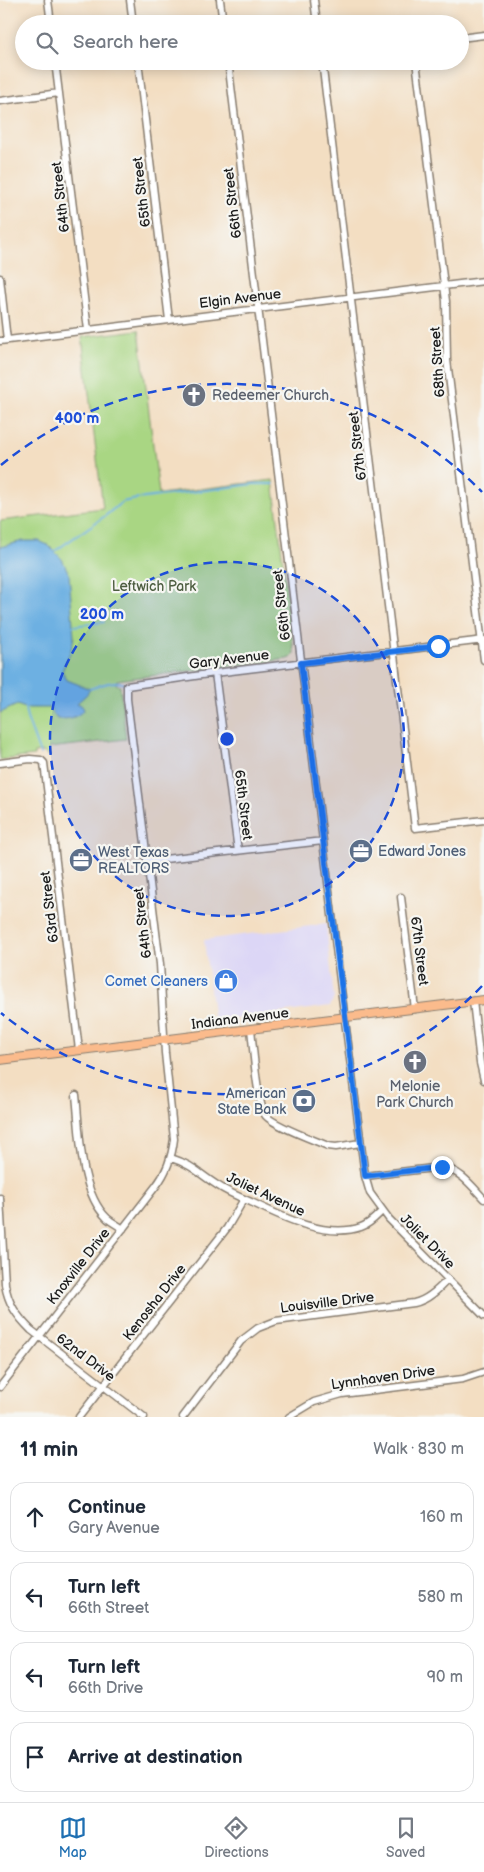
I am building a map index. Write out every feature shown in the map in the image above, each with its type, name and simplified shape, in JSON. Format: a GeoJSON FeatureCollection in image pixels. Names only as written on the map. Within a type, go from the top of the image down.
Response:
{"type":"FeatureCollection","features":[{"type":"Feature","properties":{"kind":"main road","name":"Indiana Avenue"},"geometry":{"type":"LineString","coordinates":[[0,1060],[484,1000]]}},
{"type":"Feature","properties":{"kind":"street"},"geometry":{"type":"LineString","coordinates":[[48,0],[50,15]]}},
{"type":"Feature","properties":{"kind":"street"},"geometry":{"type":"LineString","coordinates":[[130,0],[132,15]]}},
{"type":"Feature","properties":{"kind":"street"},"geometry":{"type":"LineString","coordinates":[[220,0],[222,15]]}},
{"type":"Feature","properties":{"kind":"street"},"geometry":{"type":"LineString","coordinates":[[314,0],[316,15]]}},
{"type":"Feature","properties":{"kind":"street"},"geometry":{"type":"LineString","coordinates":[[469,37],[484,35]]}},
{"type":"Feature","properties":{"kind":"street","name":"64th Street"},"geometry":{"type":"LineString","coordinates":[[57,70],[88,330]]}},
{"type":"Feature","properties":{"kind":"street","name":"65th Street"},"geometry":{"type":"LineString","coordinates":[[139,70],[169,320]]}},
{"type":"Feature","properties":{"kind":"street","name":"66th Street"},"geometry":{"type":"LineString","coordinates":[[229,70],[365,1176]]}},
{"type":"Feature","properties":{"kind":"street","name":"67th Street"},"geometry":{"type":"LineString","coordinates":[[323,70],[415,828],[484,820]]}},
{"type":"Feature","properties":{"kind":"street","name":"68th Street"},"geometry":{"type":"LineString","coordinates":[[417,70],[447,312],[446,350],[484,660]]}},
{"type":"Feature","properties":{"kind":"street"},"geometry":{"type":"LineString","coordinates":[[0,101],[59,93]]}},
{"type":"Feature","properties":{"kind":"street"},"geometry":{"type":"LineString","coordinates":[[0,278],[4,340]]}},
{"type":"Feature","properties":{"kind":"street","name":"Elgin Avenue"},"geometry":{"type":"LineString","coordinates":[[4,340],[484,281]]}},
{"type":"Feature","properties":{"kind":"street","name":"Gary Avenue"},"geometry":{"type":"LineString","coordinates":[[127,686],[215,673],[483,641]]}},
{"type":"Feature","properties":{"kind":"street","name":"65th Street"},"geometry":{"type":"LineString","coordinates":[[215,673],[238,851]]}},
{"type":"Feature","properties":{"kind":"street","name":"64th Street"},"geometry":{"type":"LineString","coordinates":[[127,686],[127,699],[160,964],[164,1040],[174,1139],[171,1158]]}},
{"type":"Feature","properties":{"kind":"street","name":"63rd Street"},"geometry":{"type":"LineString","coordinates":[[0,763],[30,760],[42,762],[46,775],[80,1050]]}},
{"type":"Feature","properties":{"kind":"street"},"geometry":{"type":"LineString","coordinates":[[147,861],[323,841]]}},
{"type":"Feature","properties":{"kind":"street","name":"67th Street"},"geometry":{"type":"LineString","coordinates":[[401,897],[415,1009]]}},
{"type":"Feature","properties":{"kind":"street"},"geometry":{"type":"LineString","coordinates":[[473,1001],[480,1063],[484,1080]]}},
{"type":"Feature","properties":{"kind":"street"},"geometry":{"type":"LineString","coordinates":[[251,1029],[262,1117],[328,1146],[336,1147],[360,1143]]}},
{"type":"Feature","properties":{"kind":"street"},"geometry":{"type":"LineString","coordinates":[[76,1095],[88,1186],[99,1208],[107,1218],[123,1229]]}},
{"type":"Feature","properties":{"kind":"street","name":"Joliet Avenue"},"geometry":{"type":"LineString","coordinates":[[171,1158],[187,1163],[216,1185],[306,1226],[330,1229],[362,1227],[367,1225],[382,1211]]}},
{"type":"Feature","properties":{"kind":"street","name":"Knoxville Drive"},"geometry":{"type":"LineString","coordinates":[[0,1387],[163,1178],[171,1158]]}},
{"type":"Feature","properties":{"kind":"street"},"geometry":{"type":"LineString","coordinates":[[365,1176],[442,1167],[452,1169],[460,1174],[484,1199]]}},
{"type":"Feature","properties":{"kind":"street","name":"Joliet Drive"},"geometry":{"type":"LineString","coordinates":[[365,1176],[370,1193],[382,1211],[484,1316]]}},
{"type":"Feature","properties":{"kind":"street","name":"62nd Drive"},"geometry":{"type":"LineString","coordinates":[[0,1198],[5,1284],[7,1296],[16,1314],[39,1336],[144,1417]]}},
{"type":"Feature","properties":{"kind":"street","name":"Kenosha Drive"},"geometry":{"type":"LineString","coordinates":[[79,1417],[227,1228],[244,1199]]}},
{"type":"Feature","properties":{"kind":"street","name":"Louisville Drive"},"geometry":{"type":"LineString","coordinates":[[183,1417],[242,1342],[258,1328],[276,1321],[414,1303],[431,1295],[448,1279]]}},
{"type":"Feature","properties":{"kind":"street","name":"Lynnhaven Drive"},"geometry":{"type":"LineString","coordinates":[[289,1417],[314,1402],[342,1394],[463,1379],[484,1372]]}},
{"type":"Feature","properties":{"kind":"shaded area"},"geometry":{"type":"Polygon","coordinates":[[[326,924],[334,998],[330,1006],[214,1022],[204,940],[326,924]]]}},
{"type":"Feature","properties":{"kind":"green space","name":"Leftwich Park"},"geometry":{"type":"Polygon","coordinates":[[[139,330],[159,494],[273,480],[294,653],[288,659],[117,680],[116,684],[120,686],[126,739],[49,748],[50,757],[43,752],[34,753],[34,756],[0,760],[0,521],[103,508],[82,337],[139,330]]]}},
{"type":"Feature","properties":{"kind":"water"},"geometry":{"type":"Polygon","coordinates":[[[23,541],[39,541],[48,545],[62,559],[69,574],[74,637],[62,671],[67,680],[90,689],[77,703],[84,709],[72,718],[57,719],[49,708],[25,708],[17,705],[0,713],[0,547],[23,541]]]}},
{"type":"Feature","properties":{"kind":"waterway"},"geometry":{"type":"LineString","coordinates":[[55,551],[122,502],[254,484],[274,484]]}},
{"type":"Feature","properties":{"kind":"waterway"},"geometry":{"type":"LineString","coordinates":[[73,626],[104,622]]}},
{"type":"Feature","properties":{"kind":"waterway"},"geometry":{"type":"LineString","coordinates":[[90,689],[113,682],[126,685]]}},
{"type":"Feature","properties":{"kind":"waterway"},"geometry":{"type":"LineString","coordinates":[[25,708],[40,754]]}},
{"type":"Feature","properties":{"kind":"place","name":"Redeemer Church"},"geometry":{"type":"Point","coordinates":[194,395]}},
{"type":"Feature","properties":{"kind":"place","name":"Edward Jones"},"geometry":{"type":"Point","coordinates":[361,851]}},
{"type":"Feature","properties":{"kind":"place","name":"West Texas REALTORS"},"geometry":{"type":"Point","coordinates":[81,860]}},
{"type":"Feature","properties":{"kind":"place","name":"Comet Cleaners"},"geometry":{"type":"Point","coordinates":[226,981]}},
{"type":"Feature","properties":{"kind":"place","name":"Melonie Park Church"},"geometry":{"type":"Point","coordinates":[415,1062]}},
{"type":"Feature","properties":{"kind":"place","name":"American State Bank"},"geometry":{"type":"Point","coordinates":[304,1101]}},
{"type":"Feature","properties":{"kind":"route"},"geometry":{"type":"LineString","coordinates":[[438,646],[301,663],[365,1176],[442,1167]]}}]}
